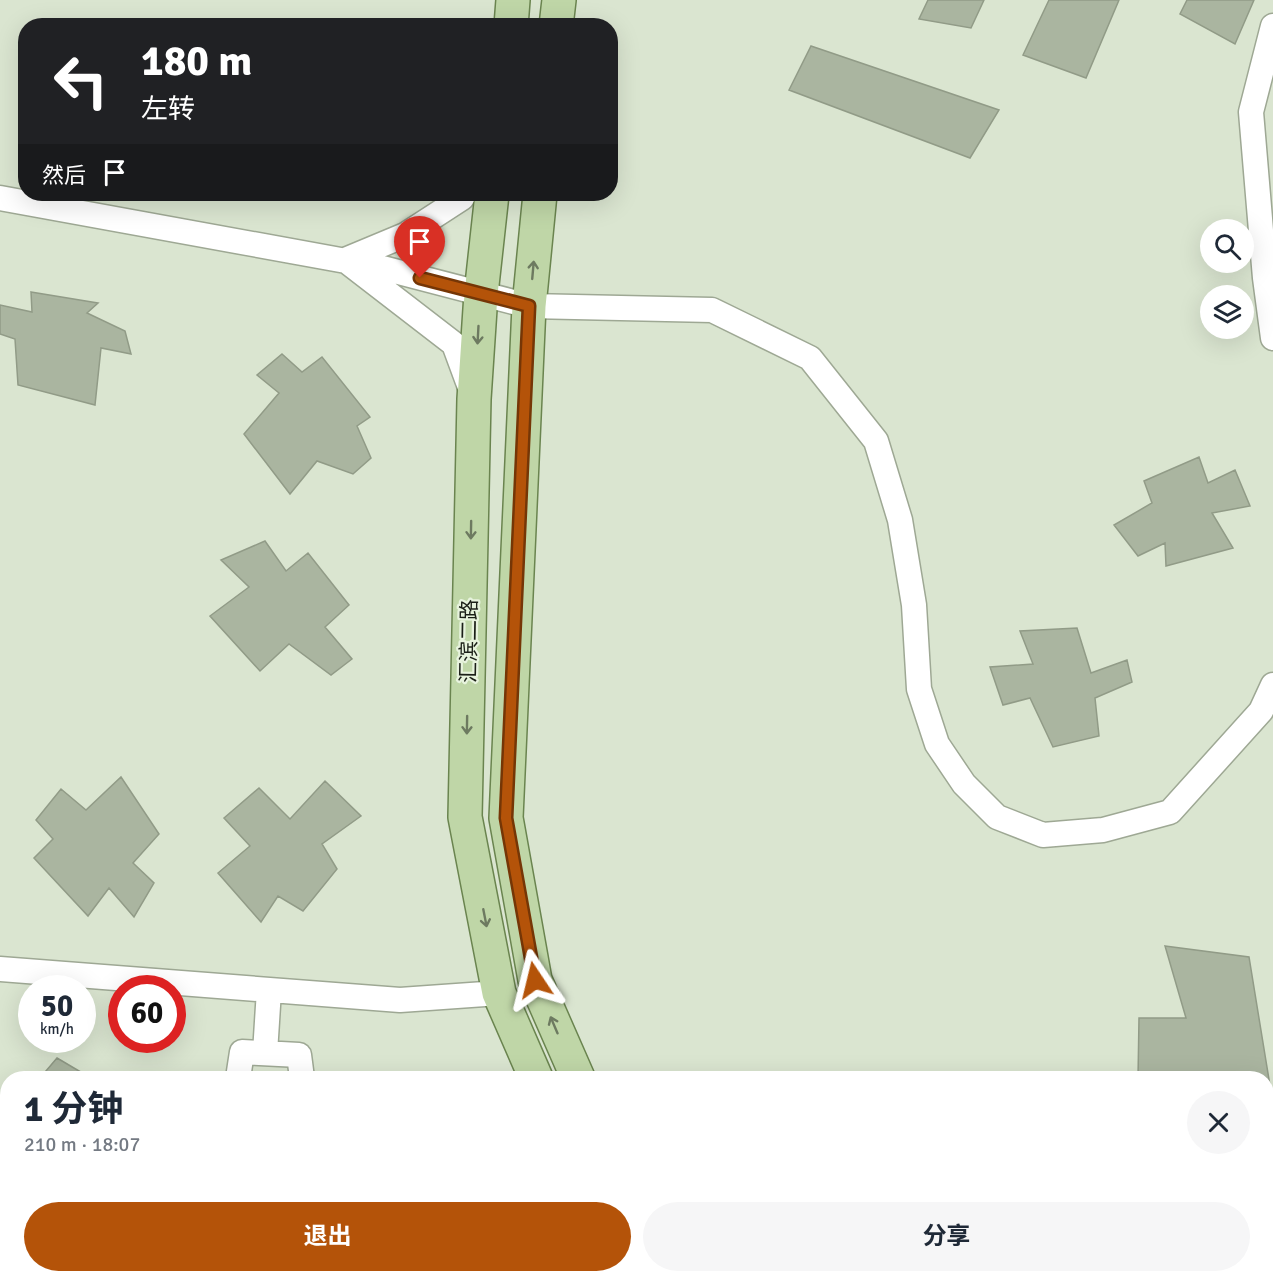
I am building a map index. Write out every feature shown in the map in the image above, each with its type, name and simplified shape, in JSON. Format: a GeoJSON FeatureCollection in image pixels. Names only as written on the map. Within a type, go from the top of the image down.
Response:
{"type":"FeatureCollection","features":[{"type":"Feature","properties":{"kind":"main road"},"geometry":{"type":"LineString","coordinates":[[512,18],[513,0]]}},
{"type":"Feature","properties":{"kind":"main road"},"geometry":{"type":"LineString","coordinates":[[557,18],[558,0]]}},
{"type":"Feature","properties":{"kind":"main road","name":"汇滨二路"},"geometry":{"type":"LineString","coordinates":[[491,201],[481,294],[474,399],[465,818],[499,993],[533,1071]]}},
{"type":"Feature","properties":{"kind":"main road"},"geometry":{"type":"LineString","coordinates":[[539,201],[529,306],[506,818],[535,980],[575,1071]]}},
{"type":"Feature","properties":{"kind":"street"},"geometry":{"type":"LineString","coordinates":[[1273,26],[1251,112],[1264,278],[1273,338]]}},
{"type":"Feature","properties":{"kind":"street"},"geometry":{"type":"LineString","coordinates":[[0,198],[345,260],[529,306],[712,310],[810,358],[876,441],[900,520],[914,605],[920,689],[937,744],[964,784],[997,816],[1043,836],[1103,830],[1170,812],[1261,711],[1273,685]]}},
{"type":"Feature","properties":{"kind":"street"},"geometry":{"type":"LineString","coordinates":[[345,260],[405,235],[457,201]]}},
{"type":"Feature","properties":{"kind":"street"},"geometry":{"type":"LineString","coordinates":[[345,260],[454,344],[474,399]]}},
{"type":"Feature","properties":{"kind":"street"},"geometry":{"type":"LineString","coordinates":[[0,969],[400,1000],[499,993]]}},
{"type":"Feature","properties":{"kind":"street"},"geometry":{"type":"LineString","coordinates":[[265,1053],[269,990]]}},
{"type":"Feature","properties":{"kind":"street"},"geometry":{"type":"LineString","coordinates":[[239,1071],[242,1052],[299,1055],[301,1071]]}},
{"type":"Feature","properties":{"kind":"building"},"geometry":{"type":"Polygon","coordinates":[[[928,0],[984,0],[971,28],[919,19],[928,0]]]}},
{"type":"Feature","properties":{"kind":"building"},"geometry":{"type":"Polygon","coordinates":[[[1049,0],[1119,0],[1086,78],[1023,55],[1049,0]]]}},
{"type":"Feature","properties":{"kind":"building"},"geometry":{"type":"Polygon","coordinates":[[[1187,0],[1254,0],[1235,44],[1180,14],[1187,0]]]}},
{"type":"Feature","properties":{"kind":"building"},"geometry":{"type":"Polygon","coordinates":[[[811,46],[999,110],[970,158],[789,90],[811,46]]]}},
{"type":"Feature","properties":{"kind":"building"},"geometry":{"type":"Polygon","coordinates":[[[31,292],[98,303],[87,313],[125,331],[131,354],[101,348],[95,405],[18,385],[15,339],[0,334],[0,305],[32,312],[31,292]]]}},
{"type":"Feature","properties":{"kind":"building"},"geometry":{"type":"Polygon","coordinates":[[[282,354],[302,372],[322,357],[370,417],[357,426],[371,458],[353,474],[317,461],[290,494],[244,434],[279,393],[257,375],[282,354]]]}},
{"type":"Feature","properties":{"kind":"building"},"geometry":{"type":"Polygon","coordinates":[[[1199,457],[1208,483],[1235,470],[1250,506],[1212,513],[1233,548],[1166,566],[1165,543],[1138,556],[1114,525],[1152,503],[1144,481],[1199,457]]]}},
{"type":"Feature","properties":{"kind":"building"},"geometry":{"type":"Polygon","coordinates":[[[265,541],[286,571],[308,553],[349,605],[325,627],[352,659],[331,675],[289,644],[260,671],[210,616],[249,587],[221,560],[265,541]]]}},
{"type":"Feature","properties":{"kind":"building"},"geometry":{"type":"Polygon","coordinates":[[[1077,628],[1091,673],[1127,660],[1132,682],[1095,698],[1099,736],[1053,747],[1030,698],[1003,705],[990,667],[1033,664],[1020,631],[1077,628]]]}},
{"type":"Feature","properties":{"kind":"building"},"geometry":{"type":"Polygon","coordinates":[[[121,777],[159,834],[133,863],[154,883],[134,917],[109,888],[88,916],[34,858],[53,839],[36,820],[61,789],[86,810],[121,777]]]}},
{"type":"Feature","properties":{"kind":"building"},"geometry":{"type":"Polygon","coordinates":[[[325,781],[361,816],[322,844],[337,869],[303,911],[278,896],[261,922],[218,873],[250,846],[224,818],[259,788],[290,819],[325,781]]]}},
{"type":"Feature","properties":{"kind":"building"},"geometry":{"type":"Polygon","coordinates":[[[1165,946],[1249,957],[1268,1071],[1138,1071],[1139,1018],[1186,1018],[1165,946]]]}},
{"type":"Feature","properties":{"kind":"building"},"geometry":{"type":"Polygon","coordinates":[[[57,1058],[79,1071],[46,1071],[57,1058]]]}},
{"type":"Feature","properties":{"kind":"route"},"geometry":{"type":"LineString","coordinates":[[420,278],[529,306],[506,818],[535,980]]}}]}
